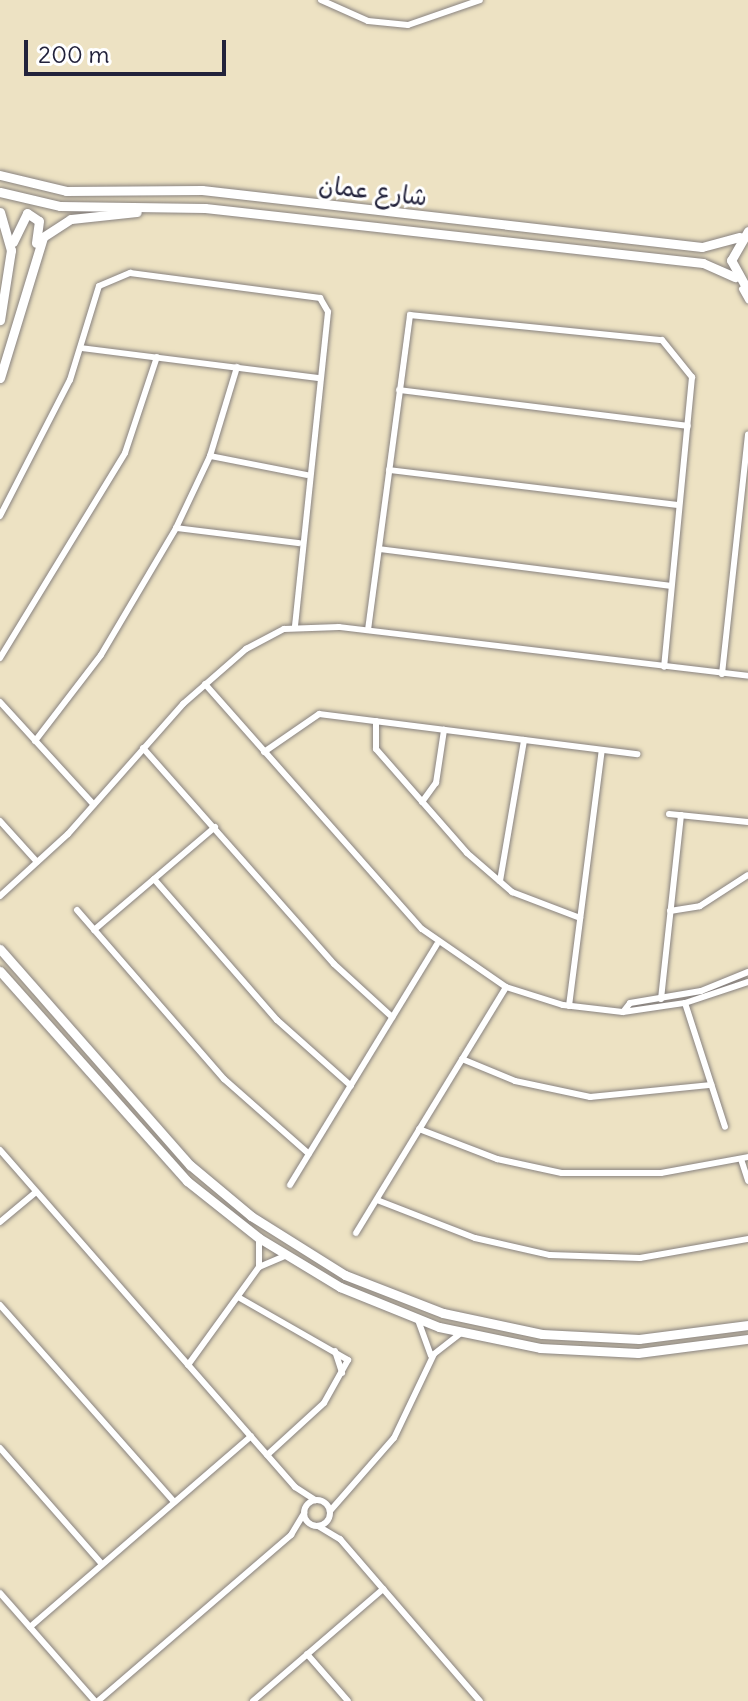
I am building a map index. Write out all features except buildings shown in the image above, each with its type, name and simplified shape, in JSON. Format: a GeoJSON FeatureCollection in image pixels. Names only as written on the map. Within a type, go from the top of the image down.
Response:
{"type":"FeatureCollection","features":[{"type":"Feature","properties":{"kind":"street"},"geometry":{"type":"LineString","coordinates":[[321,0],[368,21],[408,25],[480,0]]}},
{"type":"Feature","properties":{"kind":"street","name":"شارع عمان"},"geometry":{"type":"LineString","coordinates":[[0,175],[66,191],[202,190],[702,247],[746,232]]}},
{"type":"Feature","properties":{"kind":"street","name":"شارع عمان"},"geometry":{"type":"LineString","coordinates":[[0,192],[60,206],[154,207],[703,263],[737,280]]}},
{"type":"Feature","properties":{"kind":"street"},"geometry":{"type":"LineString","coordinates":[[36,246],[71,219],[154,207]]}},
{"type":"Feature","properties":{"kind":"street"},"geometry":{"type":"LineString","coordinates":[[0,212],[11,250]]}},
{"type":"Feature","properties":{"kind":"street"},"geometry":{"type":"LineString","coordinates":[[0,320],[18,220],[27,213],[39,221],[36,246],[0,378]]}},
{"type":"Feature","properties":{"kind":"street"},"geometry":{"type":"LineString","coordinates":[[746,232],[732,252],[737,280],[748,300]]}},
{"type":"Feature","properties":{"kind":"street"},"geometry":{"type":"LineString","coordinates":[[0,516],[81,348],[93,292],[134,274],[320,298],[328,312],[299,543],[295,627]]}},
{"type":"Feature","properties":{"kind":"street"},"geometry":{"type":"LineString","coordinates":[[737,280],[748,291]]}},
{"type":"Feature","properties":{"kind":"street"},"geometry":{"type":"LineString","coordinates":[[368,630],[407,320],[416,312],[647,339],[671,344],[690,366],[688,426],[664,667]]}},
{"type":"Feature","properties":{"kind":"street"},"geometry":{"type":"LineString","coordinates":[[81,348],[319,378]]}},
{"type":"Feature","properties":{"kind":"street"},"geometry":{"type":"LineString","coordinates":[[0,658],[125,453],[157,357]]}},
{"type":"Feature","properties":{"kind":"street"},"geometry":{"type":"LineString","coordinates":[[35,741],[101,655],[176,528],[210,456],[237,367]]}},
{"type":"Feature","properties":{"kind":"street"},"geometry":{"type":"LineString","coordinates":[[399,390],[688,426]]}},
{"type":"Feature","properties":{"kind":"street"},"geometry":{"type":"LineString","coordinates":[[722,674],[748,434]]}},
{"type":"Feature","properties":{"kind":"street"},"geometry":{"type":"LineString","coordinates":[[210,456],[307,475]]}},
{"type":"Feature","properties":{"kind":"street"},"geometry":{"type":"LineString","coordinates":[[389,470],[679,505]]}},
{"type":"Feature","properties":{"kind":"street"},"geometry":{"type":"LineString","coordinates":[[176,528],[299,543]]}},
{"type":"Feature","properties":{"kind":"street"},"geometry":{"type":"LineString","coordinates":[[379,549],[671,586]]}},
{"type":"Feature","properties":{"kind":"street"},"geometry":{"type":"LineString","coordinates":[[0,896],[94,805],[143,748],[205,684],[256,642],[295,627],[368,630],[748,676]]}},
{"type":"Feature","properties":{"kind":"street"},"geometry":{"type":"LineString","coordinates":[[205,684],[437,944],[506,987],[569,1006],[623,1012],[685,1003],[748,982]]}},
{"type":"Feature","properties":{"kind":"street"},"geometry":{"type":"LineString","coordinates":[[0,702],[94,805]]}},
{"type":"Feature","properties":{"kind":"street"},"geometry":{"type":"LineString","coordinates":[[264,752],[313,714],[637,754]]}},
{"type":"Feature","properties":{"kind":"street"},"geometry":{"type":"LineString","coordinates":[[376,721],[374,745],[422,802],[500,881],[528,901],[580,918]]}},
{"type":"Feature","properties":{"kind":"street"},"geometry":{"type":"LineString","coordinates":[[422,802],[436,783],[444,730]]}},
{"type":"Feature","properties":{"kind":"street"},"geometry":{"type":"LineString","coordinates":[[500,881],[524,740]]}},
{"type":"Feature","properties":{"kind":"street"},"geometry":{"type":"LineString","coordinates":[[143,748],[334,964],[392,1017]]}},
{"type":"Feature","properties":{"kind":"street"},"geometry":{"type":"LineString","coordinates":[[569,1006],[602,750]]}},
{"type":"Feature","properties":{"kind":"street"},"geometry":{"type":"LineString","coordinates":[[669,814],[748,822]]}},
{"type":"Feature","properties":{"kind":"street"},"geometry":{"type":"LineString","coordinates":[[661,999],[681,815]]}},
{"type":"Feature","properties":{"kind":"street"},"geometry":{"type":"LineString","coordinates":[[0,821],[37,862]]}},
{"type":"Feature","properties":{"kind":"street"},"geometry":{"type":"LineString","coordinates":[[94,930],[215,827]]}},
{"type":"Feature","properties":{"kind":"street"},"geometry":{"type":"LineString","coordinates":[[670,911],[700,906],[748,875]]}},
{"type":"Feature","properties":{"kind":"street"},"geometry":{"type":"LineString","coordinates":[[154,879],[277,1020],[351,1086]]}},
{"type":"Feature","properties":{"kind":"street"},"geometry":{"type":"LineString","coordinates":[[77,910],[224,1079],[309,1154]]}},
{"type":"Feature","properties":{"kind":"street"},"geometry":{"type":"LineString","coordinates":[[290,1185],[437,944]]}},
{"type":"Feature","properties":{"kind":"street"},"geometry":{"type":"LineString","coordinates":[[0,949],[219,1191],[327,1265],[436,1311],[592,1338],[748,1325]]}},
{"type":"Feature","properties":{"kind":"street"},"geometry":{"type":"LineString","coordinates":[[0,971],[170,1165],[285,1256],[398,1313],[461,1333],[601,1353],[748,1339]]}},
{"type":"Feature","properties":{"kind":"street"},"geometry":{"type":"LineString","coordinates":[[623,1012],[630,1003],[661,999],[748,972]]}},
{"type":"Feature","properties":{"kind":"street"},"geometry":{"type":"LineString","coordinates":[[356,1233],[506,987]]}},
{"type":"Feature","properties":{"kind":"street"},"geometry":{"type":"LineString","coordinates":[[685,1003],[725,1127]]}},
{"type":"Feature","properties":{"kind":"street"},"geometry":{"type":"LineString","coordinates":[[462,1059],[524,1084],[590,1097],[711,1085]]}},
{"type":"Feature","properties":{"kind":"street"},"geometry":{"type":"LineString","coordinates":[[419,1129],[497,1159],[562,1173],[661,1173],[744,1158],[748,1181]]}},
{"type":"Feature","properties":{"kind":"street"},"geometry":{"type":"LineString","coordinates":[[0,1150],[295,1487],[318,1500],[330,1512],[340,1539],[480,1701]]}},
{"type":"Feature","properties":{"kind":"street"},"geometry":{"type":"LineString","coordinates":[[0,1222],[36,1192]]}},
{"type":"Feature","properties":{"kind":"street"},"geometry":{"type":"LineString","coordinates":[[377,1200],[475,1238],[550,1255],[640,1258],[748,1239]]}},
{"type":"Feature","properties":{"kind":"street"},"geometry":{"type":"LineString","coordinates":[[259,1238],[259,1267]]}},
{"type":"Feature","properties":{"kind":"street"},"geometry":{"type":"LineString","coordinates":[[188,1365],[259,1267],[285,1256]]}},
{"type":"Feature","properties":{"kind":"street"},"geometry":{"type":"LineString","coordinates":[[238,1297],[329,1347],[342,1362],[340,1381],[267,1455]]}},
{"type":"Feature","properties":{"kind":"street"},"geometry":{"type":"LineString","coordinates":[[0,1305],[174,1502]]}},
{"type":"Feature","properties":{"kind":"street"},"geometry":{"type":"LineString","coordinates":[[398,1313],[431,1319],[436,1311]]}},
{"type":"Feature","properties":{"kind":"street"},"geometry":{"type":"LineString","coordinates":[[418,1320],[430,1360]]}},
{"type":"Feature","properties":{"kind":"street"},"geometry":{"type":"LineString","coordinates":[[0,1593],[97,1701],[291,1535],[316,1526],[330,1512],[342,1491],[394,1438],[430,1360],[461,1333]]}},
{"type":"Feature","properties":{"kind":"street"},"geometry":{"type":"LineString","coordinates":[[30,1627],[251,1436]]}},
{"type":"Feature","properties":{"kind":"street"},"geometry":{"type":"LineString","coordinates":[[0,1448],[102,1564]]}},
{"type":"Feature","properties":{"kind":"street"},"geometry":{"type":"LineString","coordinates":[[295,1487],[304,1511],[316,1526],[340,1539]]}},
{"type":"Feature","properties":{"kind":"street"},"geometry":{"type":"LineString","coordinates":[[291,1535],[304,1511],[318,1500],[342,1491]]}},
{"type":"Feature","properties":{"kind":"street"},"geometry":{"type":"LineString","coordinates":[[253,1701],[383,1589]]}},
{"type":"Feature","properties":{"kind":"street"},"geometry":{"type":"LineString","coordinates":[[307,1654],[348,1701]]}}]}
